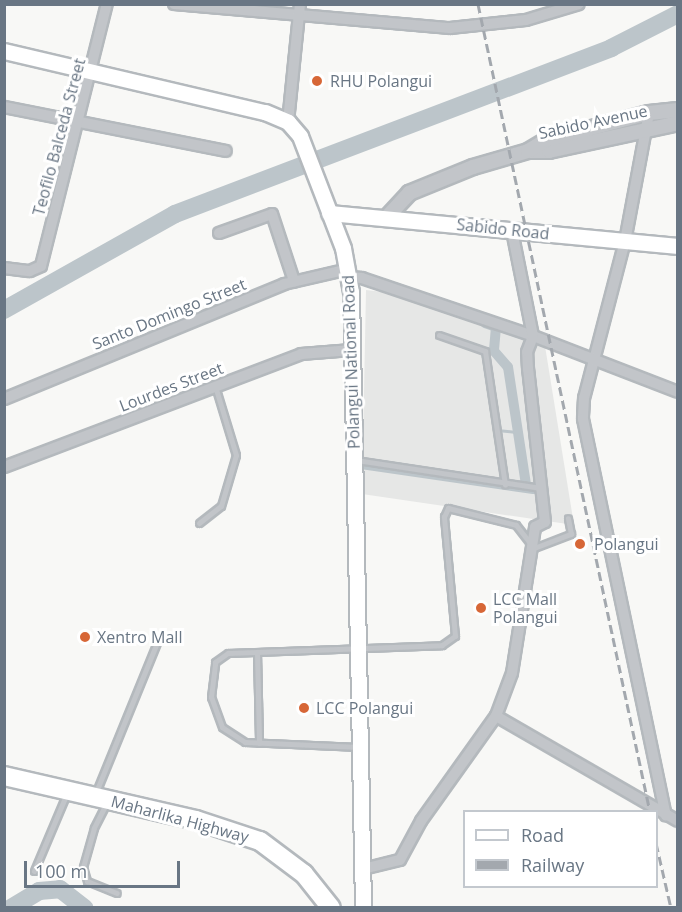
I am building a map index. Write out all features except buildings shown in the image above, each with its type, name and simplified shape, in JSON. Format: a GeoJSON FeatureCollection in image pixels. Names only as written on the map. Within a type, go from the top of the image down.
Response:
{"type":"FeatureCollection","features":[{"type":"Feature","properties":{"kind":"highway","name":"Maharlika Highway"},"geometry":{"type":"LineString","coordinates":[[4,776],[196,820],[260,841],[304,874],[331,908]]}},
{"type":"Feature","properties":{"kind":"main road"},"geometry":{"type":"LineString","coordinates":[[4,51],[265,112],[288,122]]}},
{"type":"Feature","properties":{"kind":"main road","name":"Polangui National Road"},"geometry":{"type":"LineString","coordinates":[[288,122],[304,147],[349,273],[363,908]]}},
{"type":"Feature","properties":{"kind":"main road","name":"Sabido Road"},"geometry":{"type":"LineString","coordinates":[[329,213],[678,246]]}},
{"type":"Feature","properties":{"kind":"street","name":"Teofilo Balceda Street"},"geometry":{"type":"LineString","coordinates":[[4,268],[30,271],[41,266],[92,72],[107,4]]}},
{"type":"Feature","properties":{"kind":"street"},"geometry":{"type":"LineString","coordinates":[[174,4],[390,26],[483,27],[579,4]]}},
{"type":"Feature","properties":{"kind":"street"},"geometry":{"type":"LineString","coordinates":[[288,122],[300,4]]}},
{"type":"Feature","properties":{"kind":"street"},"geometry":{"type":"LineString","coordinates":[[4,107],[226,152]]}},
{"type":"Feature","properties":{"kind":"street","name":"Sabido Avenue"},"geometry":{"type":"LineString","coordinates":[[387,217],[418,189],[528,151],[546,140],[649,120],[678,110]]}},
{"type":"Feature","properties":{"kind":"street"},"geometry":{"type":"LineString","coordinates":[[649,120],[625,241],[584,398],[585,442],[666,815]]}},
{"type":"Feature","properties":{"kind":"street","name":"Sabido Avenue"},"geometry":{"type":"LineString","coordinates":[[649,120],[678,123]]}},
{"type":"Feature","properties":{"kind":"street"},"geometry":{"type":"LineString","coordinates":[[219,233],[272,214],[294,281]]}},
{"type":"Feature","properties":{"kind":"street"},"geometry":{"type":"LineString","coordinates":[[363,869],[400,860],[428,811],[496,716],[512,673],[534,548],[535,527],[545,522],[528,360],[533,336],[512,231]]}},
{"type":"Feature","properties":{"kind":"street"},"geometry":{"type":"LineString","coordinates":[[349,273],[533,336],[678,392]]}},
{"type":"Feature","properties":{"kind":"street","name":"Santo Domingo Street"},"geometry":{"type":"LineString","coordinates":[[4,399],[294,281],[349,273]]}},
{"type":"Feature","properties":{"kind":"street","name":"Lourdes Street"},"geometry":{"type":"LineString","coordinates":[[4,467],[301,354],[352,350]]}},
{"type":"Feature","properties":{"kind":"street"},"geometry":{"type":"LineString","coordinates":[[496,716],[657,810]]}},
{"type":"Feature","properties":{"kind":"street"},"geometry":{"type":"LineString","coordinates":[[658,810],[678,820]]}},
{"type":"Feature","properties":{"kind":"lane"},"geometry":{"type":"LineString","coordinates":[[439,334],[485,351],[505,485]]}},
{"type":"Feature","properties":{"kind":"lane"},"geometry":{"type":"LineString","coordinates":[[199,523],[221,506],[236,455],[215,386]]}},
{"type":"Feature","properties":{"kind":"lane"},"geometry":{"type":"LineString","coordinates":[[354,460],[505,485],[542,488]]}},
{"type":"Feature","properties":{"kind":"lane"},"geometry":{"type":"LineString","coordinates":[[359,747],[244,742],[222,727],[211,698],[215,662],[228,653],[358,650],[442,645],[455,636],[444,517],[448,508],[516,525],[534,548],[571,534],[568,518]]}},
{"type":"Feature","properties":{"kind":"lane"},"geometry":{"type":"LineString","coordinates":[[117,893],[87,881],[83,867],[101,798],[159,638]]}},
{"type":"Feature","properties":{"kind":"lane"},"geometry":{"type":"LineString","coordinates":[[257,652],[259,743]]}},
{"type":"Feature","properties":{"kind":"lane"},"geometry":{"type":"LineString","coordinates":[[34,871],[68,791]]}},
{"type":"Feature","properties":{"kind":"shaded area"},"geometry":{"type":"Polygon","coordinates":[[[366,290],[391,293],[545,346],[574,525],[362,494],[366,290]]]}},
{"type":"Feature","properties":{"kind":"waterway"},"geometry":{"type":"LineString","coordinates":[[4,310],[175,214],[611,48],[678,14]]}},
{"type":"Feature","properties":{"kind":"waterway"},"geometry":{"type":"LineString","coordinates":[[485,323],[496,327],[494,351],[508,367],[526,485]]}},
{"type":"Feature","properties":{"kind":"waterway"},"geometry":{"type":"LineString","coordinates":[[497,430],[516,432]]}},
{"type":"Feature","properties":{"kind":"waterway"},"geometry":{"type":"LineString","coordinates":[[361,464],[533,489]]}},
{"type":"Feature","properties":{"kind":"waterway"},"geometry":{"type":"LineString","coordinates":[[11,908],[39,891],[60,889],[84,908]]}},
{"type":"Feature","properties":{"kind":"railway"},"geometry":{"type":"LineString","coordinates":[[478,4],[650,810]]}},
{"type":"Feature","properties":{"kind":"railway"},"geometry":{"type":"LineString","coordinates":[[658,852],[671,908]]}},
{"type":"Feature","properties":{"kind":"place","name":"RHU Polangui"},"geometry":{"type":"Point","coordinates":[317,81]}},
{"type":"Feature","properties":{"kind":"place","name":"Polangui"},"geometry":{"type":"Point","coordinates":[580,544]}},
{"type":"Feature","properties":{"kind":"place","name":"LCC Mall Polangui"},"geometry":{"type":"Point","coordinates":[481,608]}},
{"type":"Feature","properties":{"kind":"place","name":"Xentro Mall"},"geometry":{"type":"Point","coordinates":[85,637]}},
{"type":"Feature","properties":{"kind":"place","name":"LCC Polangui"},"geometry":{"type":"Point","coordinates":[304,708]}}]}
